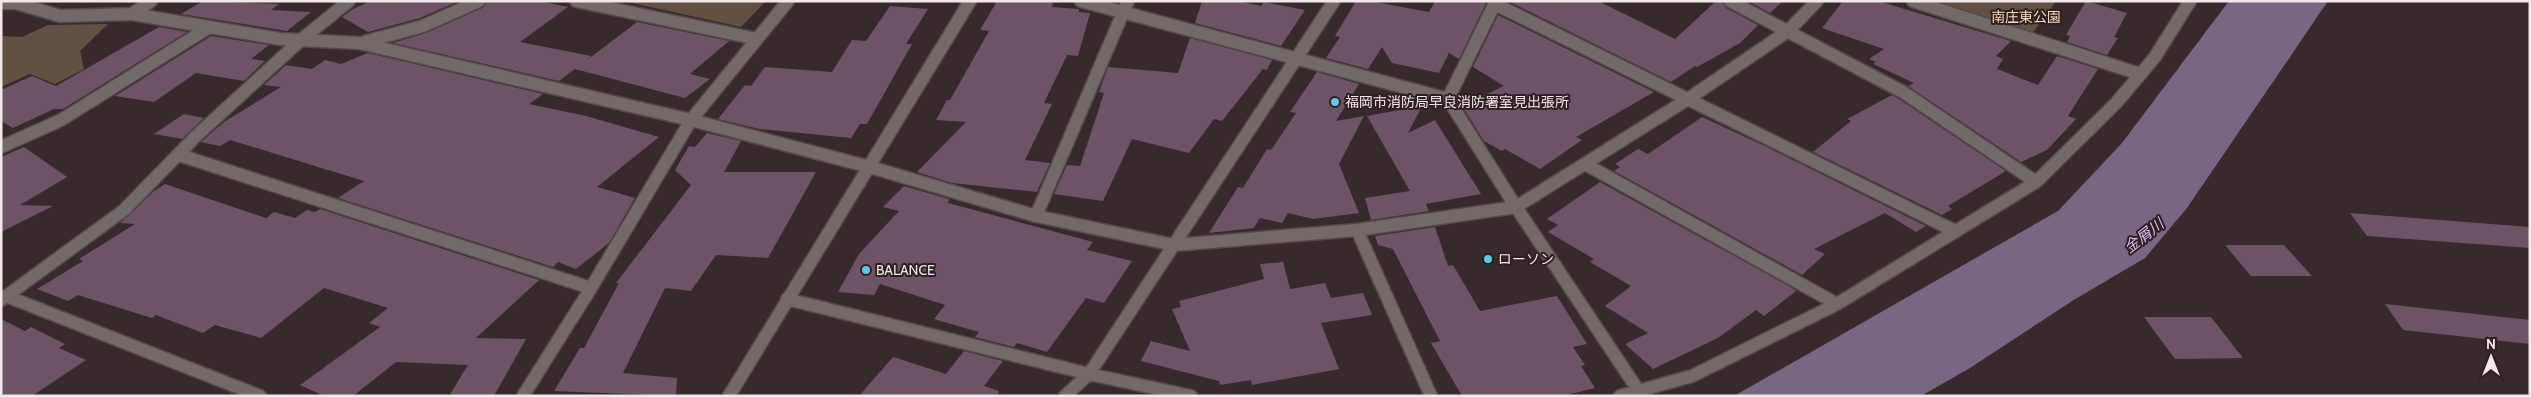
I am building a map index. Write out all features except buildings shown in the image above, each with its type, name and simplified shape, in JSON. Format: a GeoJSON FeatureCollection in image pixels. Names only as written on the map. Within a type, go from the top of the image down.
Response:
{"type":"FeatureCollection","features":[{"type":"Feature","properties":{"kind":"street"},"geometry":{"type":"LineString","coordinates":[[132,14],[151,1]]}},
{"type":"Feature","properties":{"kind":"street"},"geometry":{"type":"LineString","coordinates":[[4,298],[124,210],[196,136],[302,39],[349,1]]}},
{"type":"Feature","properties":{"kind":"street"},"geometry":{"type":"LineString","coordinates":[[359,43],[389,38],[465,9],[479,1]]}},
{"type":"Feature","properties":{"kind":"street"},"geometry":{"type":"LineString","coordinates":[[576,1],[757,39]]}},
{"type":"Feature","properties":{"kind":"street"},"geometry":{"type":"LineString","coordinates":[[523,396],[591,288],[691,120],[788,1]]}},
{"type":"Feature","properties":{"kind":"street"},"geometry":{"type":"LineString","coordinates":[[729,396],[970,1]]}},
{"type":"Feature","properties":{"kind":"street"},"geometry":{"type":"LineString","coordinates":[[1081,1],[1125,6],[1296,58],[1448,98],[1516,207],[1641,394]]}},
{"type":"Feature","properties":{"kind":"street"},"geometry":{"type":"LineString","coordinates":[[1065,396],[1089,374],[1334,1]]}},
{"type":"Feature","properties":{"kind":"street"},"geometry":{"type":"LineString","coordinates":[[1730,1],[1903,92],[2036,182]]}},
{"type":"Feature","properties":{"kind":"street"},"geometry":{"type":"LineString","coordinates":[[1,3],[18,2],[60,16],[132,14],[280,39],[359,43],[691,120],[870,167],[1036,216],[1174,245],[1358,230],[1516,207],[1688,99],[1788,31],[1817,1]]}},
{"type":"Feature","properties":{"kind":"street"},"geometry":{"type":"LineString","coordinates":[[1913,1],[2140,74]]}},
{"type":"Feature","properties":{"kind":"street"},"geometry":{"type":"LineString","coordinates":[[1620,396],[1641,394],[1692,376],[1837,304],[2036,182],[2116,103],[2155,57],[2190,1]]}},
{"type":"Feature","properties":{"kind":"street"},"geometry":{"type":"LineString","coordinates":[[1,14],[18,2]]}},
{"type":"Feature","properties":{"kind":"street"},"geometry":{"type":"LineString","coordinates":[[1448,98],[1495,3],[1955,232]]}},
{"type":"Feature","properties":{"kind":"street"},"geometry":{"type":"LineString","coordinates":[[1036,216],[1125,6]]}},
{"type":"Feature","properties":{"kind":"street"},"geometry":{"type":"LineString","coordinates":[[1,147],[61,120],[208,28]]}},
{"type":"Feature","properties":{"kind":"street"},"geometry":{"type":"LineString","coordinates":[[179,154],[591,288]]}},
{"type":"Feature","properties":{"kind":"street"},"geometry":{"type":"LineString","coordinates":[[1585,164],[1837,304]]}},
{"type":"Feature","properties":{"kind":"street"},"geometry":{"type":"LineString","coordinates":[[1358,230],[1431,396]]}},
{"type":"Feature","properties":{"kind":"street"},"geometry":{"type":"LineString","coordinates":[[4,298],[260,396]]}},
{"type":"Feature","properties":{"kind":"street"},"geometry":{"type":"LineString","coordinates":[[787,299],[1089,374],[1191,396]]}},
{"type":"Feature","properties":{"kind":"green space"},"geometry":{"type":"Polygon","coordinates":[[[623,1],[766,1],[741,27],[623,1]]]}},
{"type":"Feature","properties":{"kind":"green space","name":"南庄東公園"},"geometry":{"type":"Polygon","coordinates":[[[1924,1],[2056,1],[2032,34],[1924,1]]]}},
{"type":"Feature","properties":{"kind":"green space"},"geometry":{"type":"Polygon","coordinates":[[[108,24],[80,51],[84,69],[55,84],[30,74],[1,87],[1,36],[22,37],[48,25],[108,24]]]}},
{"type":"Feature","properties":{"kind":"water","name":"金屑川"},"geometry":{"type":"Polygon","coordinates":[[[2229,1],[2328,1],[2187,208],[2145,258],[2072,301],[1970,368],[1921,396],[1734,396],[2058,211],[2122,143],[2229,1]]]}},
{"type":"Feature","properties":{"kind":"place","name":"福岡市消防局早良消防署室見出張所"},"geometry":{"type":"Point","coordinates":[1335,102]}},
{"type":"Feature","properties":{"kind":"place","name":"ローソン"},"geometry":{"type":"Point","coordinates":[1488,259]}},
{"type":"Feature","properties":{"kind":"place","name":"BALANCE"},"geometry":{"type":"Point","coordinates":[866,270]}}]}
